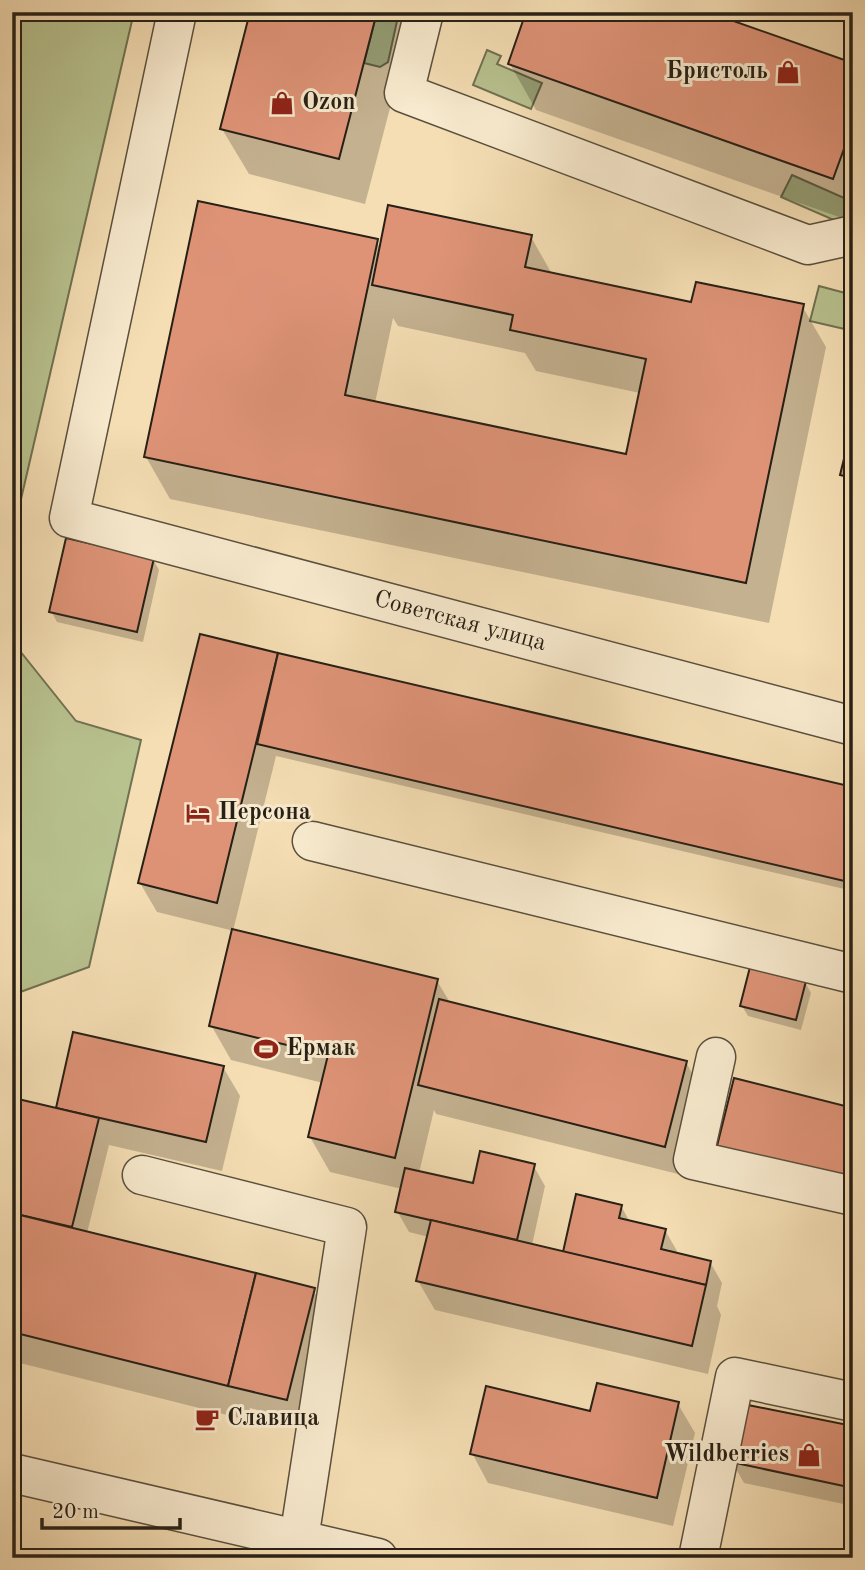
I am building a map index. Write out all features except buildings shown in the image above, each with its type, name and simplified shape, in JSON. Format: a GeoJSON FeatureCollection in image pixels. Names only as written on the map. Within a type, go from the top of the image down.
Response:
{"type":"FeatureCollection","features":[{"type":"Feature","properties":{"kind":"street","name":"Советская улица"},"geometry":{"type":"LineString","coordinates":[[177,12],[68,518],[853,726]]}},
{"type":"Feature","properties":{"kind":"street"},"geometry":{"type":"LineString","coordinates":[[424,12],[404,93],[808,245],[853,235]]}},
{"type":"Feature","properties":{"kind":"street"},"geometry":{"type":"LineString","coordinates":[[312,841],[853,974]]}},
{"type":"Feature","properties":{"kind":"street"},"geometry":{"type":"LineString","coordinates":[[716,1057],[693,1160],[853,1196]]}},
{"type":"Feature","properties":{"kind":"street"},"geometry":{"type":"LineString","coordinates":[[142,1175],[347,1227],[299,1539]]}},
{"type":"Feature","properties":{"kind":"street"},"geometry":{"type":"LineString","coordinates":[[698,1558],[735,1377],[853,1402]]}},
{"type":"Feature","properties":{"kind":"street"},"geometry":{"type":"LineString","coordinates":[[12,1473],[378,1558]]}},
{"type":"Feature","properties":{"kind":"green space"},"geometry":{"type":"Polygon","coordinates":[[[12,12],[134,12],[12,538],[12,12]]]}},
{"type":"Feature","properties":{"kind":"green space"},"geometry":{"type":"Polygon","coordinates":[[[377,12],[399,12],[388,62],[380,67],[364,63],[377,12]]]}},
{"type":"Feature","properties":{"kind":"green space"},"geometry":{"type":"Polygon","coordinates":[[[487,50],[501,56],[497,64],[542,83],[531,109],[473,85],[487,50]]]}},
{"type":"Feature","properties":{"kind":"green space"},"geometry":{"type":"Polygon","coordinates":[[[792,175],[844,198],[850,184],[853,185],[851,212],[836,221],[781,197],[792,175]]]}},
{"type":"Feature","properties":{"kind":"green space"},"geometry":{"type":"Polygon","coordinates":[[[819,286],[853,295],[853,331],[810,321],[819,286]]]}},
{"type":"Feature","properties":{"kind":"green space"},"geometry":{"type":"Polygon","coordinates":[[[12,641],[76,721],[141,740],[89,967],[12,995],[12,641]]]}},
{"type":"Feature","properties":{"kind":"place","name":"Бристоль"},"geometry":{"type":"Point","coordinates":[788,72]}},
{"type":"Feature","properties":{"kind":"place","name":"Ozon"},"geometry":{"type":"Point","coordinates":[282,103]}},
{"type":"Feature","properties":{"kind":"place","name":"Персона"},"geometry":{"type":"Point","coordinates":[198,813]}},
{"type":"Feature","properties":{"kind":"place","name":"Ермак"},"geometry":{"type":"Point","coordinates":[266,1049]}},
{"type":"Feature","properties":{"kind":"place","name":"Славица"},"geometry":{"type":"Point","coordinates":[207,1419]}},
{"type":"Feature","properties":{"kind":"place","name":"Wildberries"},"geometry":{"type":"Point","coordinates":[809,1455]}}]}
